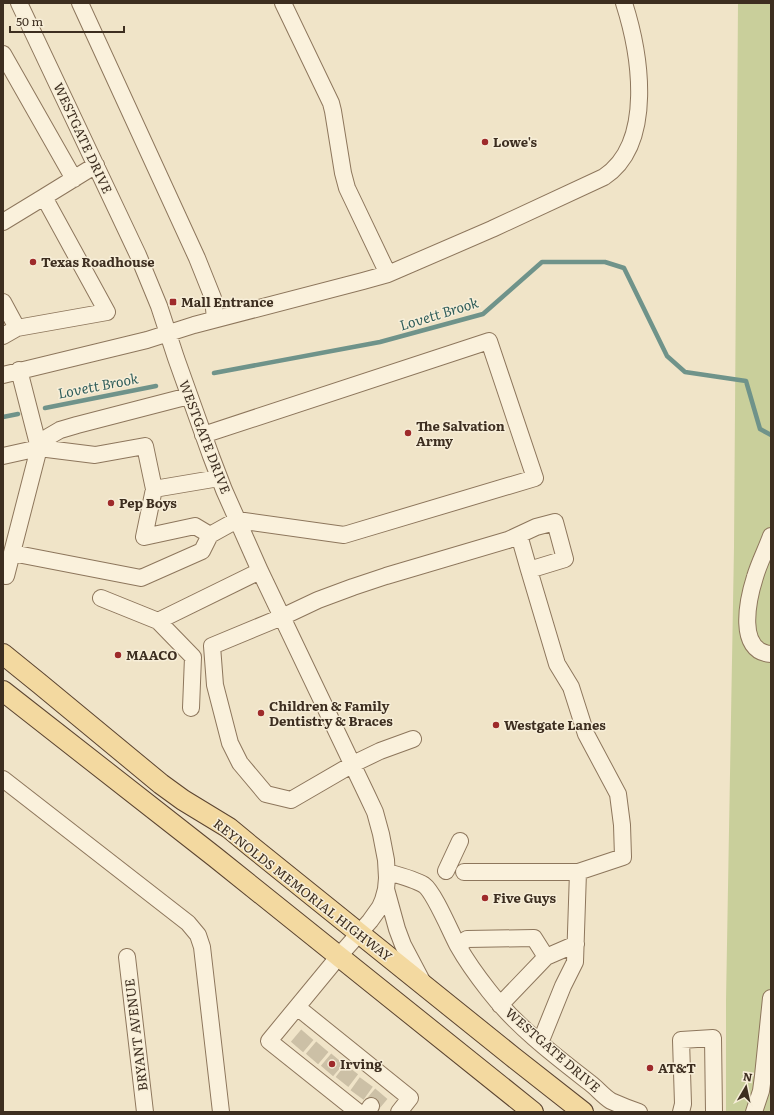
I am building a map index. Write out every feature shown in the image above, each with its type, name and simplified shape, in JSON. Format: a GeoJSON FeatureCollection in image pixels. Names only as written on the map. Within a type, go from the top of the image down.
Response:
{"type":"FeatureCollection","features":[{"type":"Feature","properties":{"kind":"main road","name":"REYNOLDS MEMORIAL HIGHWAY"},"geometry":{"type":"LineString","coordinates":[[3,654],[161,784],[236,834],[583,1112]]}},
{"type":"Feature","properties":{"kind":"main road"},"geometry":{"type":"LineString","coordinates":[[3,691],[339,956],[526,1109]]}},
{"type":"Feature","properties":{"kind":"street","name":"WESTGATE DRIVE"},"geometry":{"type":"LineString","coordinates":[[19,3],[145,270],[159,306],[203,435],[237,520],[375,812],[384,847],[387,872],[386,889],[383,900],[375,915],[269,1041],[293,1052],[360,1106]]}},
{"type":"Feature","properties":{"kind":"street"},"geometry":{"type":"LineString","coordinates":[[80,3],[197,258],[213,298],[215,319]]}},
{"type":"Feature","properties":{"kind":"street"},"geometry":{"type":"LineString","coordinates":[[283,3],[330,103],[333,111],[347,188],[388,274]]}},
{"type":"Feature","properties":{"kind":"street"},"geometry":{"type":"LineString","coordinates":[[3,375],[147,340],[215,319],[388,274],[492,229],[613,172],[630,148],[638,112],[640,82],[633,35],[624,3]]}},
{"type":"Feature","properties":{"kind":"street"},"geometry":{"type":"LineString","coordinates":[[3,54],[74,179]]}},
{"type":"Feature","properties":{"kind":"street"},"geometry":{"type":"LineString","coordinates":[[3,222],[96,165]]}},
{"type":"Feature","properties":{"kind":"street"},"geometry":{"type":"LineString","coordinates":[[3,336],[17,328],[107,312],[44,197]]}},
{"type":"Feature","properties":{"kind":"street"},"geometry":{"type":"LineString","coordinates":[[3,302],[17,328]]}},
{"type":"Feature","properties":{"kind":"street"},"geometry":{"type":"LineString","coordinates":[[12,554],[141,578],[202,551],[210,535],[237,520],[344,535],[535,478],[489,341],[203,435]]}},
{"type":"Feature","properties":{"kind":"street"},"geometry":{"type":"LineString","coordinates":[[19,370],[39,448]]}},
{"type":"Feature","properties":{"kind":"street"},"geometry":{"type":"LineString","coordinates":[[6,576],[39,448],[48,437],[60,430],[189,396]]}},
{"type":"Feature","properties":{"kind":"street"},"geometry":{"type":"LineString","coordinates":[[3,456],[39,448],[95,455],[145,446],[154,489],[144,537],[195,526],[210,535]]}},
{"type":"Feature","properties":{"kind":"street"},"geometry":{"type":"LineString","coordinates":[[154,489],[219,478]]}},
{"type":"Feature","properties":{"kind":"street"},"geometry":{"type":"LineString","coordinates":[[413,739],[380,751],[352,764],[291,800],[266,794],[240,763],[230,743],[215,686],[212,646],[282,617],[318,600],[352,587],[508,540],[536,527],[555,522],[565,559],[529,570]]}},
{"type":"Feature","properties":{"kind":"street"},"geometry":{"type":"LineString","coordinates":[[464,872],[578,872],[623,857],[622,825],[618,794],[586,734],[571,687],[557,664],[519,535]]}},
{"type":"Feature","properties":{"kind":"street"},"geometry":{"type":"LineString","coordinates":[[771,536],[755,576],[747,624],[750,641],[755,648],[761,652],[771,654]]}},
{"type":"Feature","properties":{"kind":"street"},"geometry":{"type":"LineString","coordinates":[[158,621],[260,571]]}},
{"type":"Feature","properties":{"kind":"street"},"geometry":{"type":"LineString","coordinates":[[101,598],[158,621],[192,657],[191,708]]}},
{"type":"Feature","properties":{"kind":"street"},"geometry":{"type":"LineString","coordinates":[[3,779],[188,924],[198,935],[202,947],[221,1112]]}},
{"type":"Feature","properties":{"kind":"street"},"geometry":{"type":"LineString","coordinates":[[446,871],[460,841]]}},
{"type":"Feature","properties":{"kind":"street","name":"WESTGATE DRIVE"},"geometry":{"type":"LineString","coordinates":[[387,872],[408,878],[424,885],[436,901],[458,945],[475,972],[500,1005],[540,1043],[595,1086],[610,1100],[639,1112]]}},
{"type":"Feature","properties":{"kind":"street"},"geometry":{"type":"LineString","coordinates":[[540,1043],[563,986],[576,962],[578,872]]}},
{"type":"Feature","properties":{"kind":"street"},"geometry":{"type":"LineString","coordinates":[[386,889],[403,945],[425,986]]}},
{"type":"Feature","properties":{"kind":"street"},"geometry":{"type":"LineString","coordinates":[[458,945],[467,940],[534,938],[546,957]]}},
{"type":"Feature","properties":{"kind":"street"},"geometry":{"type":"LineString","coordinates":[[500,1005],[546,957],[576,944]]}},
{"type":"Feature","properties":{"kind":"street","name":"BRYANT AVENUE"},"geometry":{"type":"LineString","coordinates":[[126,958],[144,1112]]}},
{"type":"Feature","properties":{"kind":"street"},"geometry":{"type":"LineString","coordinates":[[754,1112],[761,1091],[771,998]]}},
{"type":"Feature","properties":{"kind":"street"},"geometry":{"type":"LineString","coordinates":[[297,1008],[312,1029],[342,1053],[386,1087],[410,1098],[399,1112]]}},
{"type":"Feature","properties":{"kind":"street"},"geometry":{"type":"LineString","coordinates":[[681,1112],[683,1104],[681,1040],[713,1038],[714,1112]]}},
{"type":"Feature","properties":{"kind":"green space"},"geometry":{"type":"Polygon","coordinates":[[[738,3],[771,3],[771,1112],[726,1112],[726,1001],[734,547],[738,3]]]}},
{"type":"Feature","properties":{"kind":"waterway","name":"Lovett Brook"},"geometry":{"type":"LineString","coordinates":[[214,373],[380,342],[483,314],[542,262],[605,262],[624,268],[667,356],[685,372],[746,381],[760,429],[771,435]]}},
{"type":"Feature","properties":{"kind":"waterway","name":"Lovett Brook"},"geometry":{"type":"LineString","coordinates":[[45,408],[156,386]]}},
{"type":"Feature","properties":{"kind":"waterway","name":"Lovett Brook"},"geometry":{"type":"LineString","coordinates":[[3,417],[18,414]]}},
{"type":"Feature","properties":{"kind":"tunnel"},"geometry":{"type":"LineString","coordinates":[[297,1047],[308,1034]]}},
{"type":"Feature","properties":{"kind":"tunnel"},"geometry":{"type":"LineString","coordinates":[[312,1059],[323,1046]]}},
{"type":"Feature","properties":{"kind":"tunnel"},"geometry":{"type":"LineString","coordinates":[[327,1071],[338,1058]]}},
{"type":"Feature","properties":{"kind":"tunnel"},"geometry":{"type":"LineString","coordinates":[[342,1082],[352,1069]]}},
{"type":"Feature","properties":{"kind":"tunnel"},"geometry":{"type":"LineString","coordinates":[[357,1095],[367,1081]]}},
{"type":"Feature","properties":{"kind":"tunnel"},"geometry":{"type":"LineString","coordinates":[[371,1106],[382,1093]]}},
{"type":"Feature","properties":{"kind":"place","name":"Lowe's"},"geometry":{"type":"Point","coordinates":[485,142]}},
{"type":"Feature","properties":{"kind":"place","name":"Texas Roadhouse"},"geometry":{"type":"Point","coordinates":[33,262]}},
{"type":"Feature","properties":{"kind":"place","name":"Mall Entrance"},"geometry":{"type":"Point","coordinates":[173,302]}},
{"type":"Feature","properties":{"kind":"place","name":"The Salvation Army"},"geometry":{"type":"Point","coordinates":[408,433]}},
{"type":"Feature","properties":{"kind":"place","name":"Pep Boys"},"geometry":{"type":"Point","coordinates":[111,503]}},
{"type":"Feature","properties":{"kind":"place","name":"MAACO"},"geometry":{"type":"Point","coordinates":[118,655]}},
{"type":"Feature","properties":{"kind":"place","name":"Children & Family Dentistry & Braces"},"geometry":{"type":"Point","coordinates":[261,713]}},
{"type":"Feature","properties":{"kind":"place","name":"Westgate Lanes"},"geometry":{"type":"Point","coordinates":[496,725]}},
{"type":"Feature","properties":{"kind":"place","name":"Five Guys"},"geometry":{"type":"Point","coordinates":[485,898]}},
{"type":"Feature","properties":{"kind":"place","name":"Irving"},"geometry":{"type":"Point","coordinates":[332,1064]}},
{"type":"Feature","properties":{"kind":"place","name":"AT&T"},"geometry":{"type":"Point","coordinates":[650,1068]}}]}
